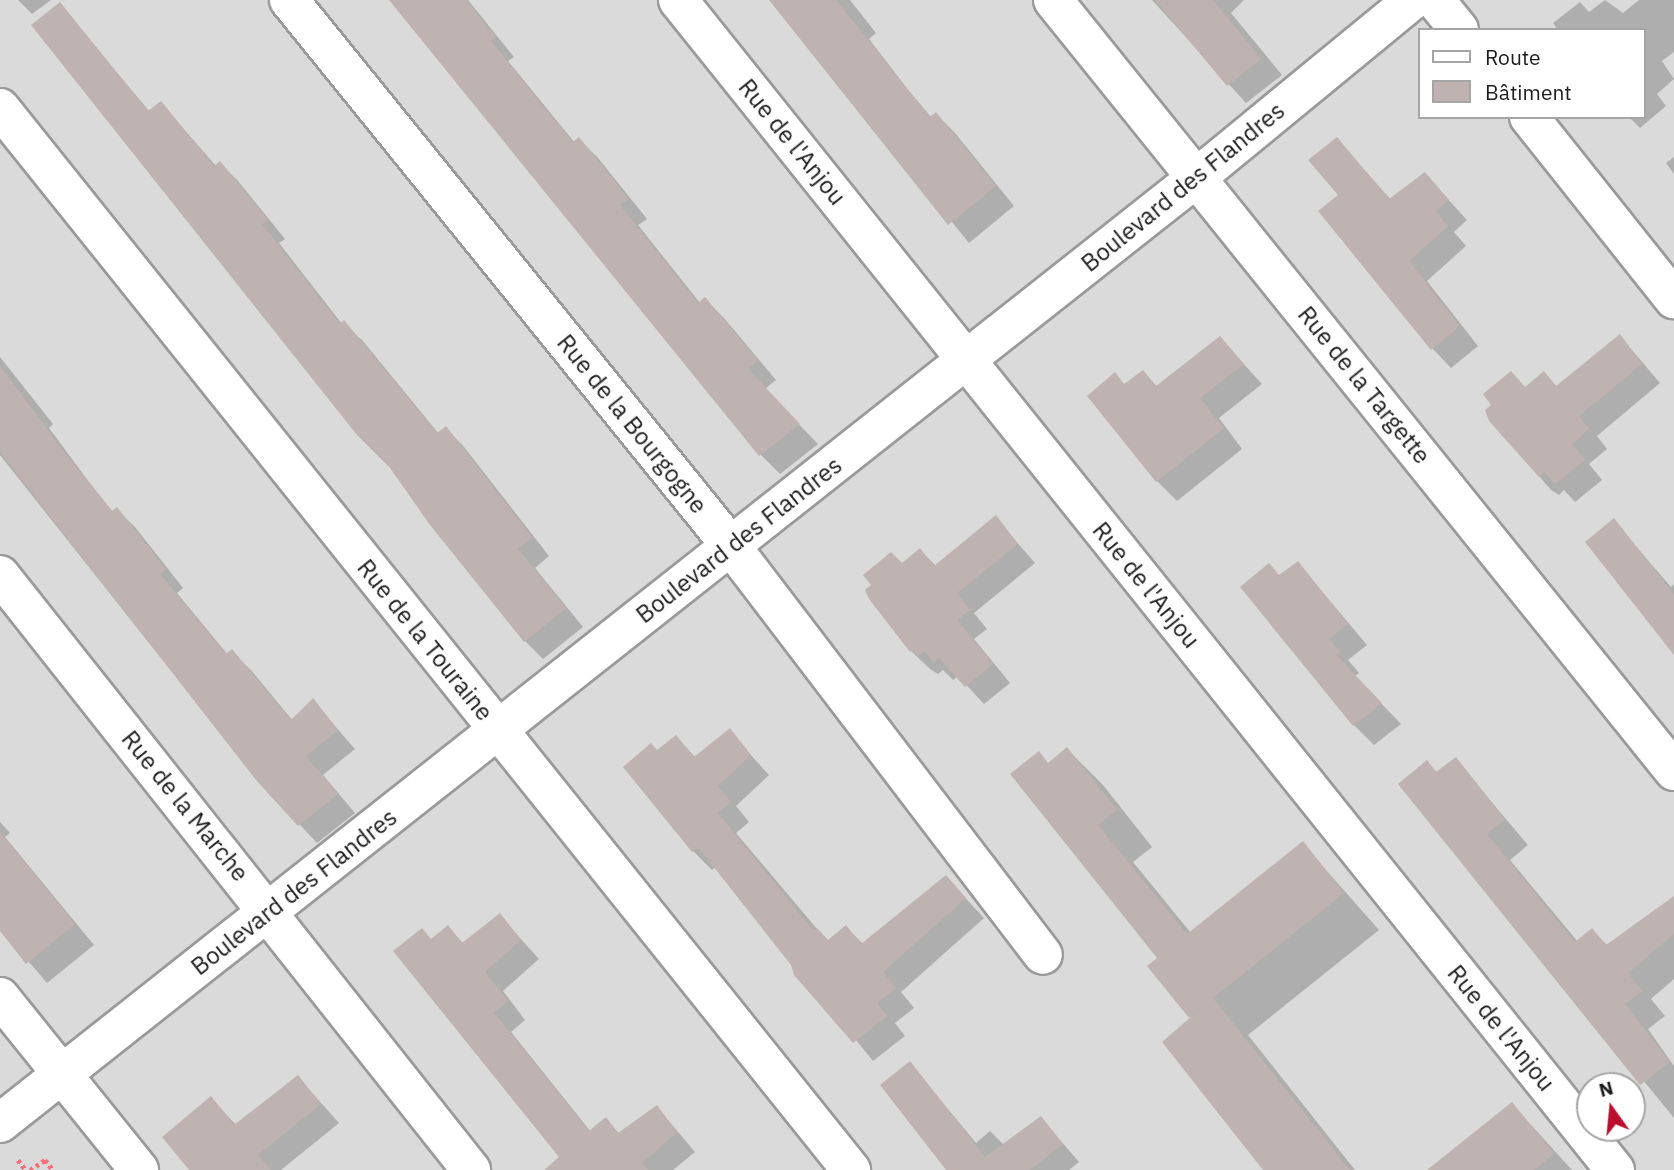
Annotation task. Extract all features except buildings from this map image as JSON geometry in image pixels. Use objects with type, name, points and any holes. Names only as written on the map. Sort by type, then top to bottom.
[{"type":"street","name":"Rue de la Bourgogne","points":[[289,0],[731,546],[1043,955]]},
{"type":"street","name":"Rue de l'Anjou","points":[[678,0],[1615,1170]]},
{"type":"street","name":"Rue de la Targette","points":[[1053,0],[1674,771]]},
{"type":"street","name":"Boulevard des Flandres","points":[[0,1123],[1196,178],[1413,0]]},
{"type":"street","points":[[1435,0],[1457,28]]},
{"type":"street","name":"Rue de la Touraine","points":[[0,108],[851,1170]]},
{"type":"street","points":[[1531,119],[1674,299]]},
{"type":"street","name":"Rue de la Marche","points":[[0,575],[269,911],[471,1170]]},
{"type":"street","points":[[0,997],[139,1170]]},
{"type":"path","points":[[30,1170],[45,1160],[53,1170]]},
{"type":"shaded area","points":[[0,0],[1674,0],[1674,1170],[0,1170]]}]
